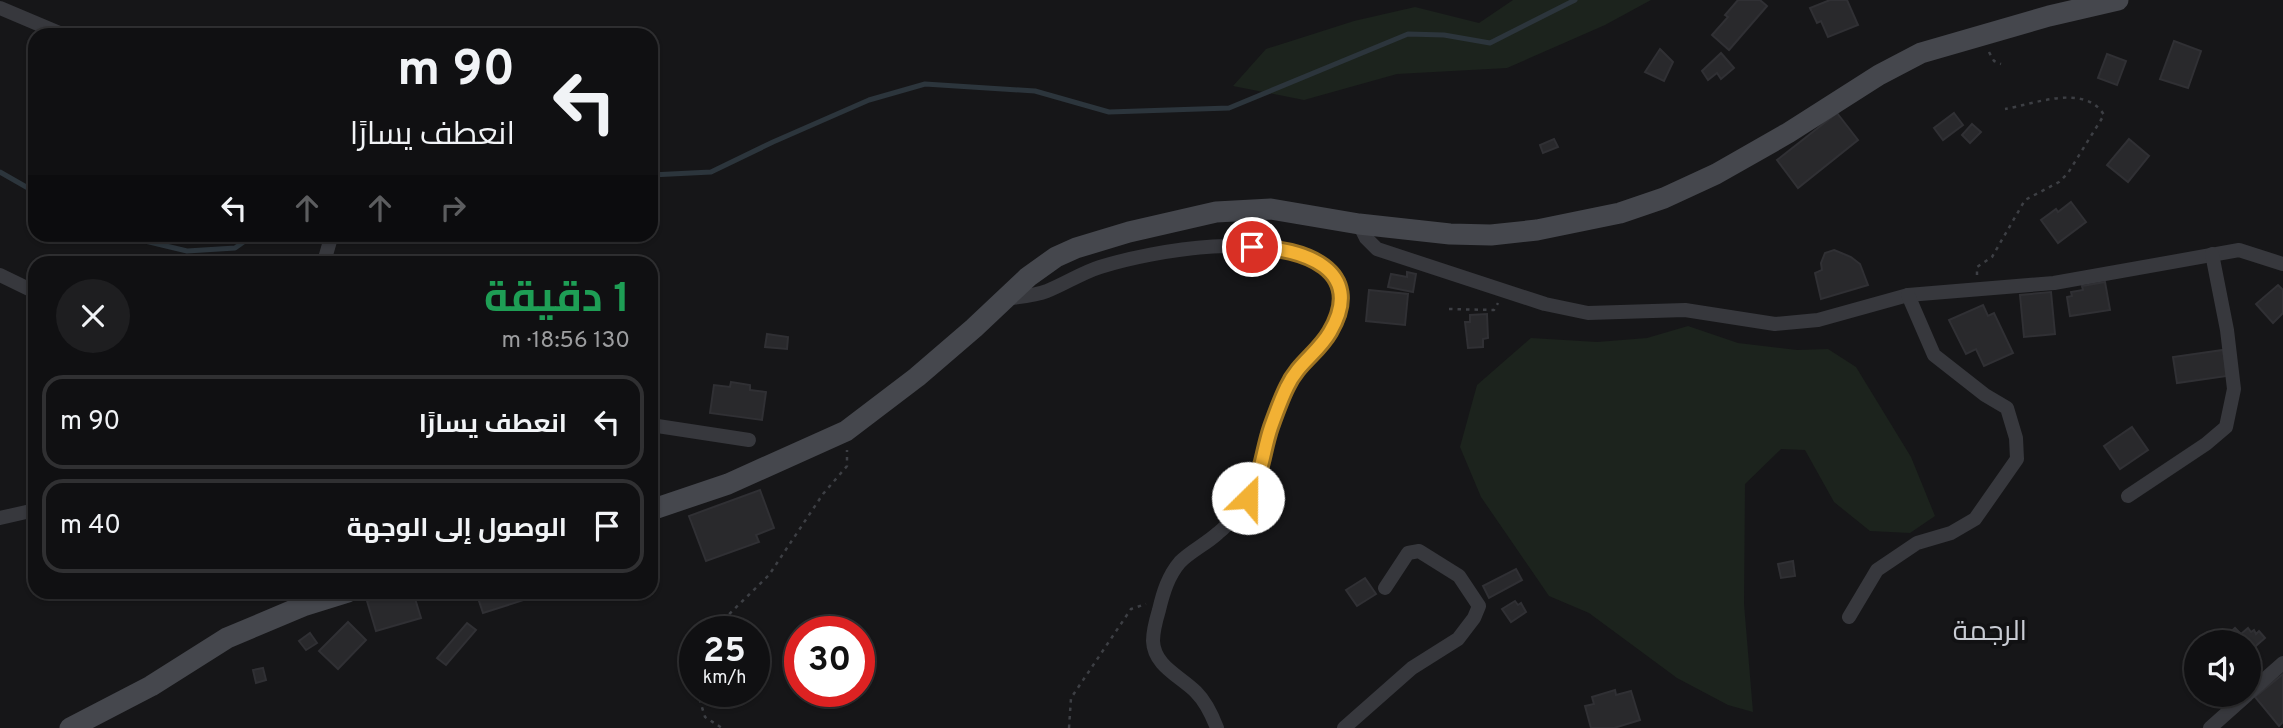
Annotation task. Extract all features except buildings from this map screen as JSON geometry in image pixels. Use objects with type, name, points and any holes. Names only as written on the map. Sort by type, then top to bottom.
[{"type":"main road","points":[[658,508],[729,484],[846,431],[917,377],[1028,276],[1056,257],[1076,248],[1129,232],[1216,212],[1271,209],[1359,224],[1450,234],[1491,235],[1537,230],[1620,214],[1664,198],[1716,174],[1921,53],[2049,16],[2118,0]]},
{"type":"main road","points":[[70,728],[151,687],[227,638],[326,599]]},
{"type":"street","points":[[0,8],[47,28]]},
{"type":"street","points":[[1359,224],[1366,238],[1377,249],[1545,304],[1588,313],[1685,310],[1774,324],[1818,320],[1908,295],[2054,284],[2239,250],[2283,264]]},
{"type":"street","points":[[1003,299],[1045,292],[1067,279],[1128,259],[1159,252],[1201,248],[1275,248],[1295,252],[1315,260],[1337,280],[1342,291],[1338,315],[1323,343],[1298,366],[1287,387],[1272,426],[1255,486],[1219,533],[1178,564],[1167,583],[1160,604],[1153,638],[1154,651],[1164,667],[1198,694],[1212,714],[1217,728]]},
{"type":"street","points":[[2128,496],[2206,444],[2226,427],[2234,388],[2227,330],[2212,254]]},
{"type":"street","points":[[0,275],[28,289]]},
{"type":"street","points":[[1849,617],[1877,570],[1917,543],[1951,533],[1975,519],[2017,459],[2017,438],[2007,408],[1985,395],[1934,355],[1908,295]]},
{"type":"street","points":[[658,426],[749,440]]},
{"type":"street","points":[[0,518],[28,512]]},
{"type":"street","points":[[1344,728],[1412,668],[1458,639],[1474,618],[1479,606],[1459,576],[1419,551],[1408,553],[1385,588]]},
{"type":"street","points":[[2261,682],[2283,663]]},
{"type":"street","points":[[2210,728],[2233,707]]},
{"type":"path","points":[[1978,289],[1977,267],[1992,257],[2025,200],[2059,182],[2068,173],[2104,115],[2099,107],[2086,99],[2067,97],[2005,109]]},
{"type":"path","points":[[1449,309],[1494,310],[1506,291]]},
{"type":"path","points":[[727,616],[769,575],[823,494],[847,466],[846,431]]},
{"type":"path","points":[[1069,728],[1071,698],[1131,609],[1144,603],[1160,604]]},
{"type":"path","points":[[702,707],[705,717],[722,728]]},
{"type":"shaded area","points":[[1513,0],[1651,0],[1605,25],[1507,68],[1397,74],[1304,100],[1233,86],[1266,49],[1354,21],[1415,7],[1479,23]]},
{"type":"shaded area","points":[[1688,326],[1738,343],[1797,350],[1828,349],[1856,367],[1911,457],[1935,516],[1910,533],[1870,531],[1834,502],[1805,450],[1781,449],[1745,484],[1744,604],[1753,712],[1728,705],[1677,678],[1589,613],[1549,596],[1481,497],[1460,447],[1477,385],[1531,338],[1597,342],[1647,338]]},
{"type":"waterway","points":[[658,175],[711,172],[869,100],[925,84],[1035,91],[1109,112],[1229,108],[1408,34],[1444,35],[1490,43],[1575,0]]},
{"type":"waterway","points":[[0,172],[28,188]]},
{"type":"waterway","points":[[149,242],[187,251],[235,248],[244,242]]},
{"type":"district","name":"الرجمة","points":[[1990,630]]},
{"type":"route","points":[[1248,498],[1255,486],[1272,426],[1287,387],[1298,366],[1323,343],[1331,331],[1338,315],[1342,291],[1328,269],[1315,260],[1295,252],[1252,247]]}]
